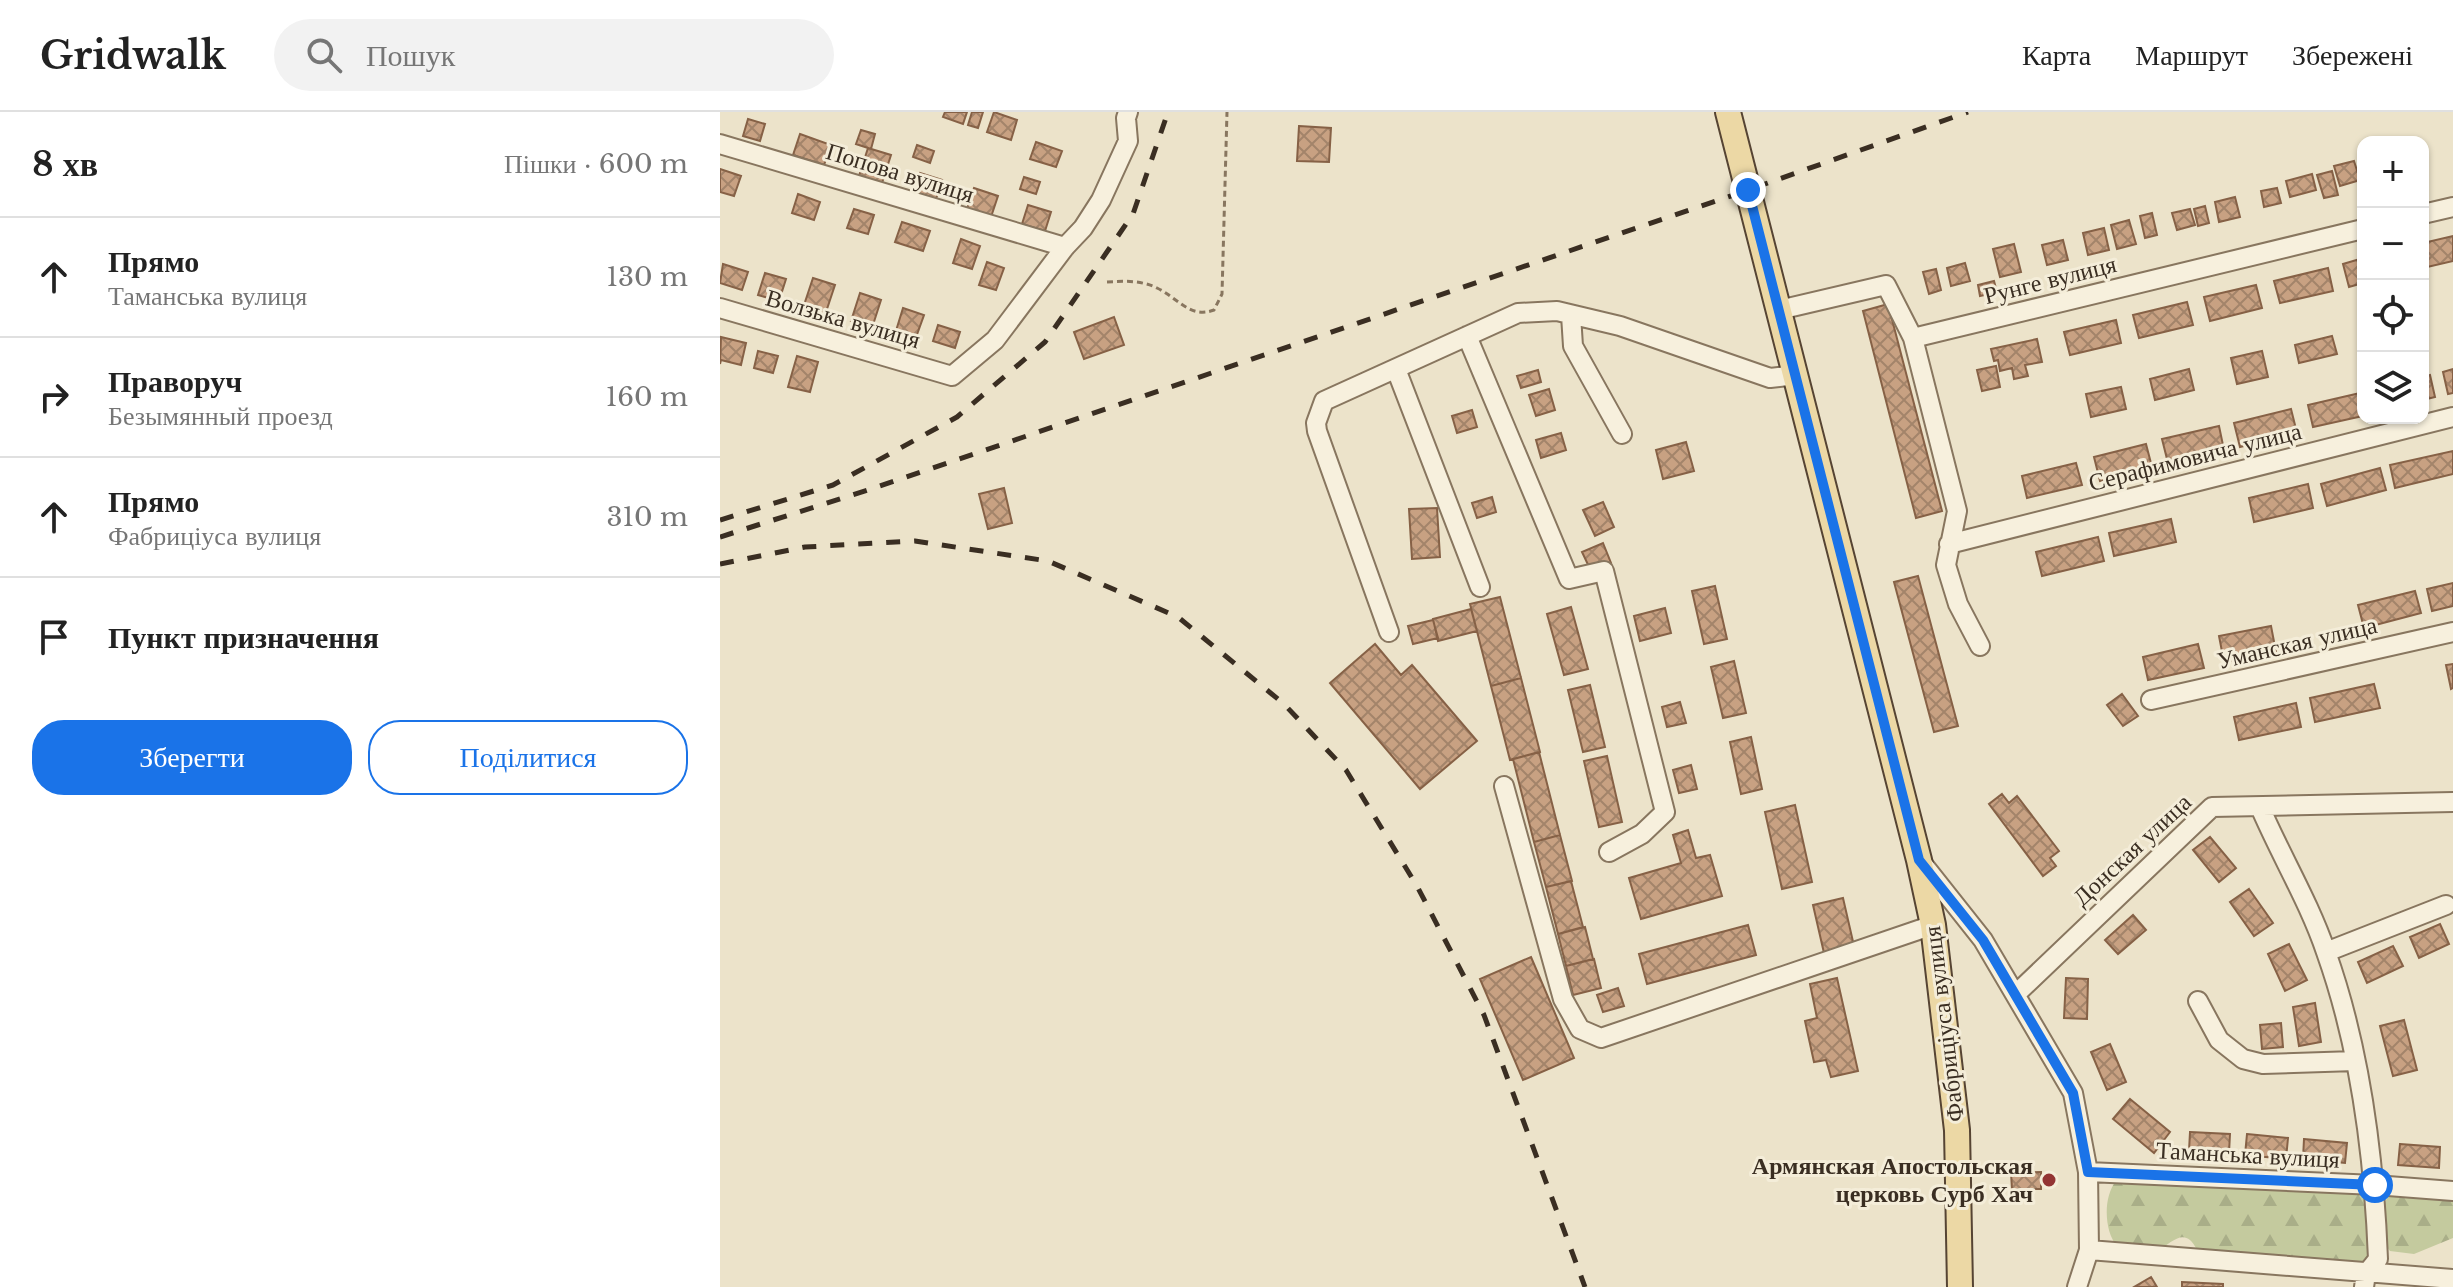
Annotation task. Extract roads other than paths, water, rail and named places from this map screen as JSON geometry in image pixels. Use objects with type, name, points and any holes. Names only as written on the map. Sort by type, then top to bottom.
[{"type":"main road","name":"Фабриціуса вулиця","points":[[1731,113],[1933,925],[1957,1130],[1960,1287]]},
{"type":"street","points":[[1065,247],[1083,228],[1128,141],[1127,115],[1107,112]]},
{"type":"street","name":"Попова вулиця","points":[[720,144],[1065,247]]},
{"type":"street","points":[[2429,213],[2453,207]]},
{"type":"street","name":"Рунге вулиця","points":[[1913,338],[2357,230]]},
{"type":"street","name":"Волзька вулиця","points":[[720,308],[952,376],[995,340],[1065,247]]},
{"type":"street","points":[[1779,310],[1886,285],[1913,338],[1957,511],[1946,565],[1958,604],[1980,646]]},
{"type":"street","points":[[1389,632],[1316,423],[1324,401],[1518,313],[1557,311],[1620,326],[1770,378],[1796,375]]},
{"type":"street","points":[[1571,315],[1573,346],[1622,434]]},
{"type":"street","points":[[1467,336],[1569,579],[1604,571],[1665,812],[1642,834],[1609,852]]},
{"type":"street","points":[[1396,369],[1480,587]]},
{"type":"street","name":"Серафимовича улица","points":[[1949,544],[2453,417]]},
{"type":"street","name":"Уманская улица","points":[[2151,700],[2453,632]]},
{"type":"street","points":[[1504,786],[1563,999],[1580,1029],[1601,1038],[1933,925]]},
{"type":"street","name":"Донская улица","points":[[2016,994],[2212,807],[2453,802]]},
{"type":"street","points":[[2260,807],[2326,952],[2355,1061],[2375,1185],[2378,1259],[2365,1280]]},
{"type":"street","points":[[1919,860],[1983,940],[2073,1093],[2088,1172],[2089,1250],[2077,1287]]},
{"type":"street","points":[[2326,952],[2446,905]]},
{"type":"street","points":[[2198,1001],[2219,1040],[2243,1059],[2263,1064],[2355,1061]]},
{"type":"street","name":"Таманська вулиця","points":[[2088,1172],[2453,1191]]},
{"type":"street","points":[[2089,1250],[2365,1280],[2453,1279]]},
{"type":"railway","points":[[720,520],[833,485],[957,417],[1045,342],[1133,214],[1168,112]]},
{"type":"railway","points":[[720,537],[877,487],[1968,112]]},
{"type":"railway","points":[[720,564],[805,547],[915,541],[1048,561],[1178,617],[1284,704],[1346,770],[1417,886],[1484,1015],[1585,1287]]},
{"type":"place","name":"Армянская Апостольская церковь Сурб Хач","points":[[2049,1180]]}]
